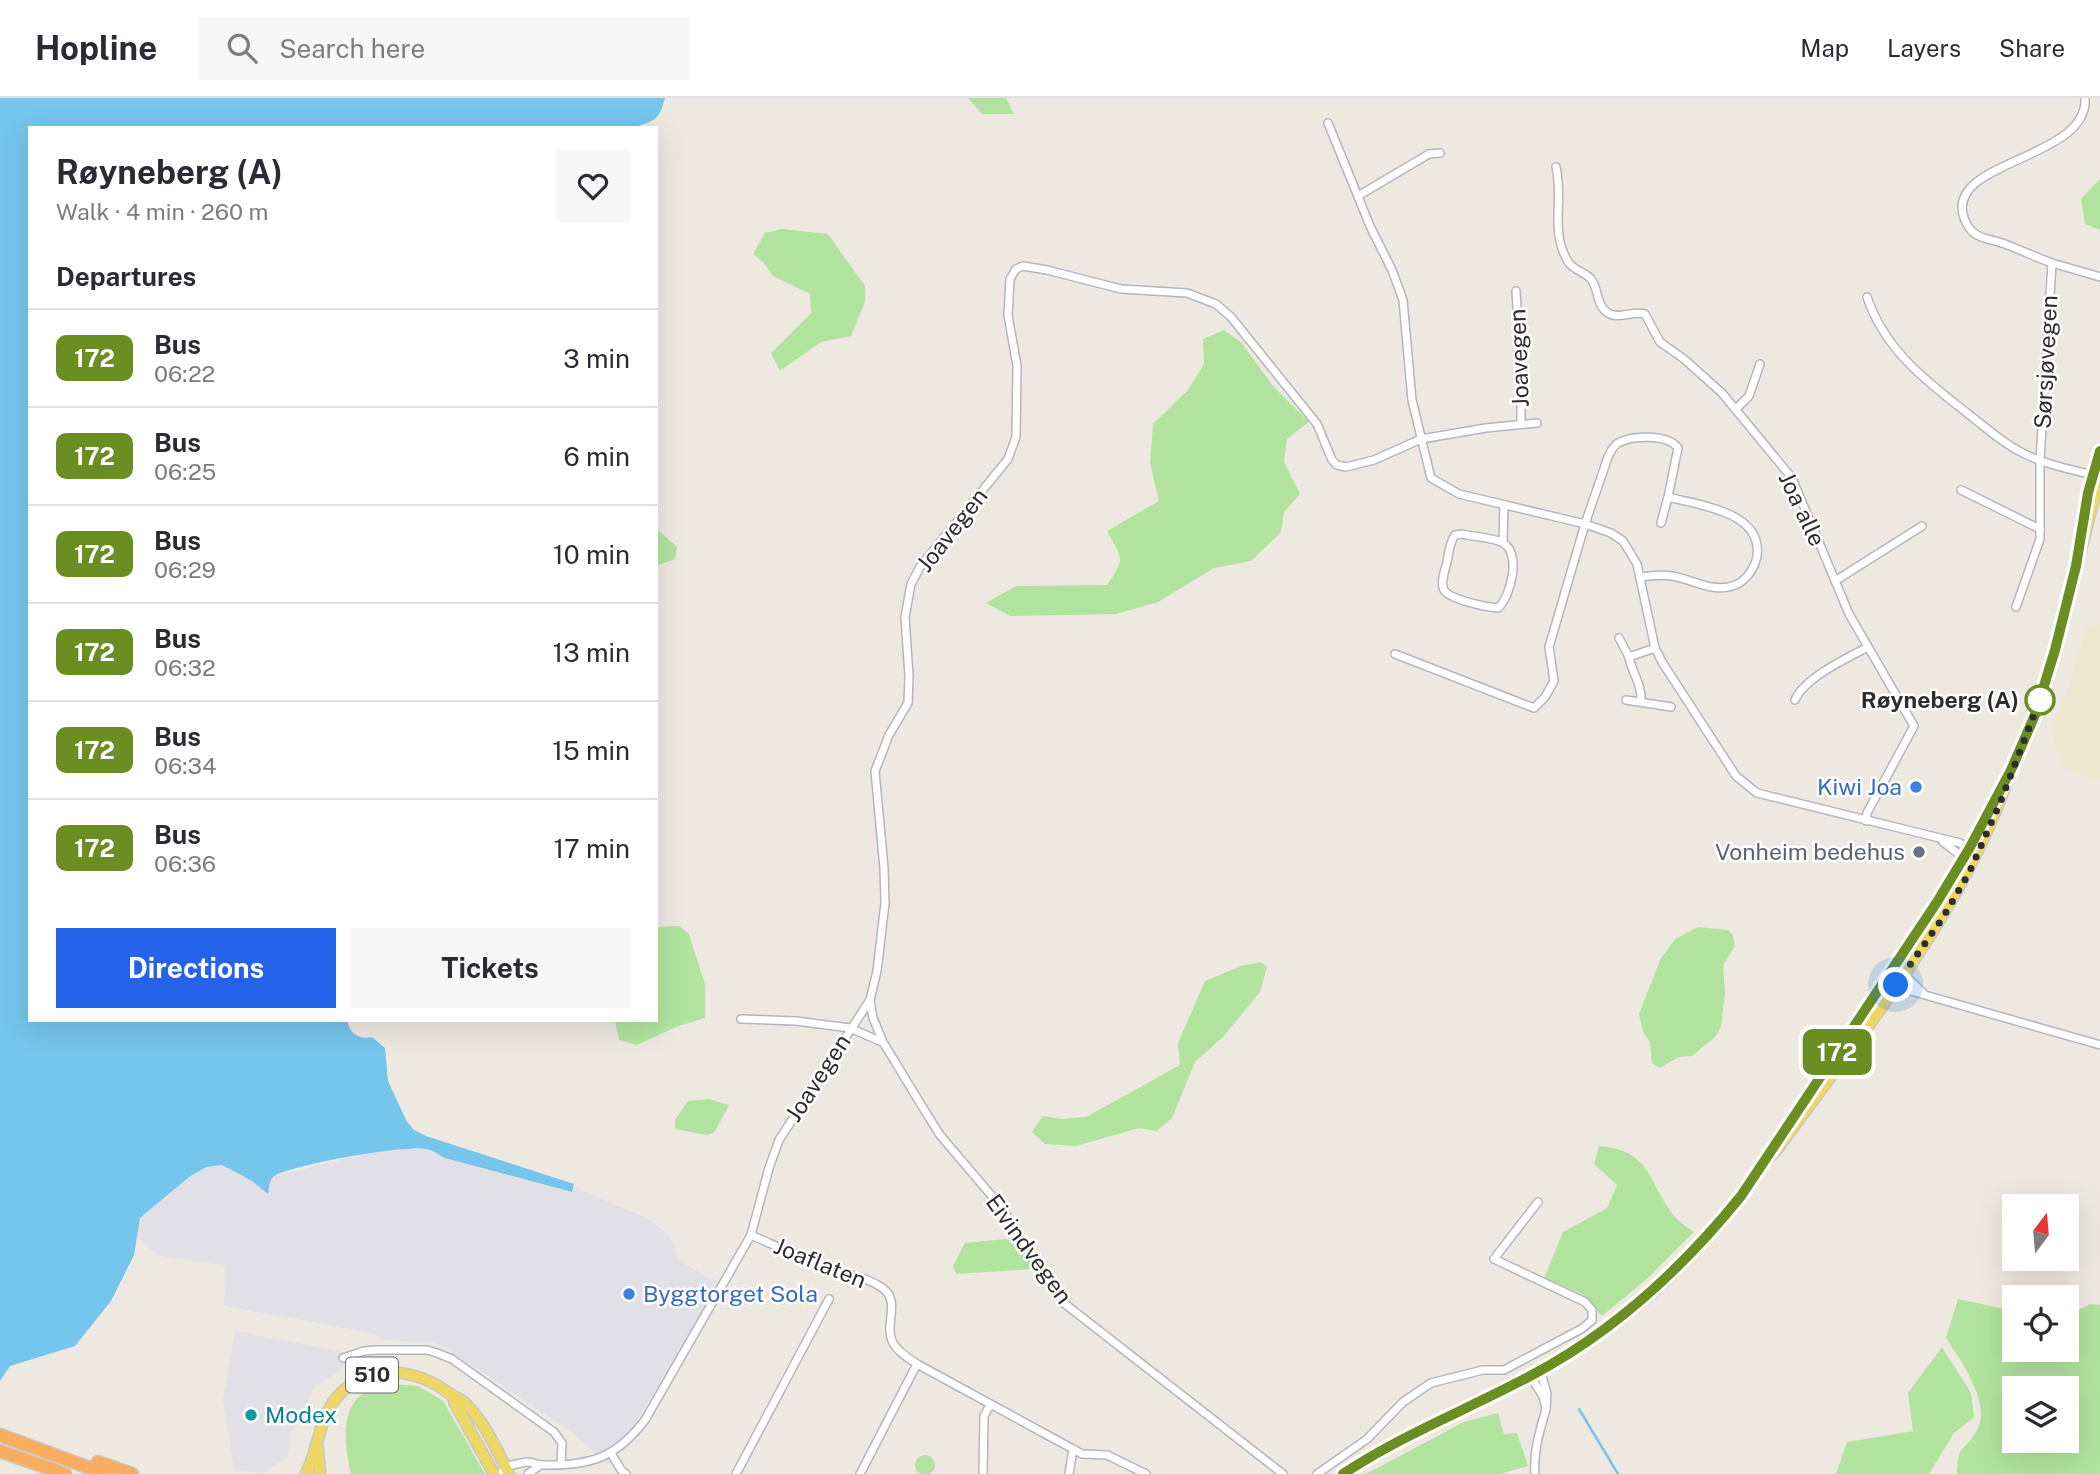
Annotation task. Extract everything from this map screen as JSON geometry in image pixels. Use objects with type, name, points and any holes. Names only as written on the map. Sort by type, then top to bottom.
[{"type":"highway","points":[[0,1434],[106,1474]]},
{"type":"highway","points":[[27,1443],[67,1452],[132,1474]]},
{"type":"highway","points":[[0,1451],[65,1474]]},
{"type":"main road","points":[[2076,566],[2093,522],[2100,451]]},
{"type":"main road","points":[[1343,1474],[1391,1444],[1580,1348],[1622,1317],[1667,1279],[1720,1222],[1778,1148],[1952,904],[1970,855],[2011,770],[2042,694],[2097,476]]},
{"type":"main road","points":[[1764,1163],[1970,855]]},
{"type":"main road","name":"510","points":[[306,1474],[321,1425],[338,1396],[356,1382],[376,1374],[410,1373],[428,1379],[460,1398],[477,1417],[505,1472]]},
{"type":"main road","points":[[454,1396],[454,1402],[494,1474]]},
{"type":"main road","name":"510","points":[[317,1440],[320,1474]]},
{"type":"street","name":"Sørsjøvegen","points":[[2085,98],[2084,109],[2077,125],[1975,183],[1969,188],[1961,208],[1975,235],[2100,277]]},
{"type":"street","points":[[1328,123],[1403,300],[1412,400],[1432,478],[1459,494],[1585,524],[1611,533],[1623,541],[1631,551],[1640,577],[1655,648],[1669,675],[1736,776],[1745,785],[1757,793],[1960,843],[1970,855]]},
{"type":"street","points":[[1358,196],[1430,154],[1440,153]]},
{"type":"street","name":"Joa alle","points":[[1556,167],[1560,189],[1556,223],[1569,263],[1591,279],[1604,310],[1617,316],[1639,312],[1645,314],[1660,342],[1684,359],[1722,393],[1792,478],[1849,614],[1914,726],[1873,801],[1866,821]]},
{"type":"street","name":"Sørsjøvegen","points":[[2016,607],[2040,539],[2040,460],[2052,263]]},
{"type":"street","name":"Joavegen","points":[[505,1472],[530,1462],[540,1465],[584,1464],[611,1454],[635,1433],[751,1235],[779,1140],[870,1000],[877,971],[885,903],[874,771],[889,735],[908,703],[905,617],[911,584],[920,567],[1008,459],[1016,438],[1017,366],[1008,315],[1010,279],[1016,269],[1023,267],[1047,270],[1121,289],[1187,293],[1216,304],[1231,317],[1317,424],[1337,466],[1346,467],[1374,460],[1422,439],[1537,423]]},
{"type":"street","name":"Joavegen","points":[[1516,291],[1521,424]]},
{"type":"street","points":[[1867,298],[1874,318],[1886,338],[1923,378],[2006,443],[2040,460],[2097,476]]},
{"type":"street","points":[[1736,409],[1749,396],[1760,364]]},
{"type":"street","points":[[1395,654],[1534,708],[1545,697],[1554,681],[1549,647],[1608,457],[1613,447],[1620,442],[1662,439],[1676,444],[1678,457],[1661,523]]},
{"type":"street","points":[[1961,490],[2040,530]]},
{"type":"street","points":[[1640,577],[1673,576],[1708,586],[1727,587],[1743,580],[1756,561],[1755,539],[1750,527],[1739,518],[1668,497]]},
{"type":"street","points":[[1503,542],[1455,535],[1450,542],[1443,583],[1445,591],[1451,596],[1475,604],[1498,608],[1505,601],[1513,577],[1509,548],[1503,542],[1504,505]]},
{"type":"street","points":[[1835,581],[1922,527]]},
{"type":"street","points":[[1619,638],[1642,690],[1642,701]]},
{"type":"street","points":[[1795,700],[1804,687],[1826,670],[1868,647]]},
{"type":"street","points":[[1629,657],[1655,648]]},
{"type":"street","points":[[1626,700],[1671,706]]},
{"type":"street","points":[[1891,971],[1904,974],[1923,993]]},
{"type":"street","points":[[1891,971],[1896,985],[2100,1045]]},
{"type":"street","name":"Eivindvegen","points":[[870,1000],[873,1018],[883,1042],[940,1135],[1002,1208],[1042,1275],[1065,1304],[1283,1474]]},
{"type":"street","points":[[741,1019],[796,1021],[850,1028],[883,1042]]},
{"type":"street","points":[[1317,1474],[1367,1439],[1403,1402],[1431,1384],[1483,1370],[1504,1370],[1583,1328],[1592,1320],[1592,1310],[1584,1302],[1494,1259],[1538,1202]]},
{"type":"street","name":"Joaflaten","points":[[751,1235],[885,1290],[892,1303],[889,1327],[893,1343],[917,1364],[1073,1450],[1082,1454],[1107,1455],[1146,1474]]},
{"type":"street","points":[[736,1474],[829,1299]]},
{"type":"street","points":[[343,1358],[364,1351],[426,1350],[452,1359],[555,1432],[562,1443],[561,1464]]},
{"type":"street","points":[[860,1474],[917,1364]]},
{"type":"street","points":[[1535,1373],[1546,1409],[1538,1439],[1535,1474]]},
{"type":"street","points":[[983,1474],[984,1416],[990,1405]]},
{"type":"street","points":[[1069,1474],[1073,1450]]},
{"type":"street","points":[[611,1454],[626,1474]]},
{"type":"street","points":[[528,1474],[540,1465]]},
{"type":"shaded area","points":[[2100,622],[2100,780],[2091,780],[2061,766],[2050,730],[2071,682],[2085,629]]},
{"type":"shaded area","points":[[399,1149],[426,1149],[445,1158],[545,1185],[571,1191],[573,1186],[651,1220],[670,1237],[680,1261],[721,1284],[610,1464],[566,1428],[437,1343],[385,1340],[372,1333],[224,1306],[225,1265],[159,1256],[136,1236],[140,1218],[189,1177],[206,1167],[222,1165],[252,1181],[268,1194],[270,1181],[275,1176],[365,1154]]},
{"type":"shaded area","points":[[235,1331],[342,1352],[345,1366],[315,1387],[291,1432],[288,1457],[264,1473],[234,1471],[223,1400]]},
{"type":"green space","points":[[968,98],[1006,98],[1014,114],[982,114]]},
{"type":"green space","points":[[2100,179],[2100,230],[2085,224],[2081,199]]},
{"type":"green space","points":[[782,229],[828,234],[865,286],[865,302],[851,336],[821,342],[780,371],[771,353],[811,313],[810,294],[773,276],[753,254],[765,233]]},
{"type":"green space","points":[[1224,330],[1241,342],[1273,386],[1309,422],[1287,439],[1284,462],[1300,494],[1284,512],[1281,532],[1251,561],[1214,568],[1158,602],[1116,614],[1010,616],[986,603],[1016,586],[1107,585],[1120,558],[1107,531],[1159,501],[1150,463],[1153,424],[1188,390],[1204,364],[1203,339]]},
{"type":"green space","points":[[658,530],[677,547],[675,559],[658,565]]},
{"type":"green space","points":[[679,926],[689,934],[705,985],[705,1018],[676,1027],[637,1045],[619,1040],[615,1022],[658,1022],[658,927]]},
{"type":"green space","points":[[1698,927],[1728,930],[1733,935],[1735,946],[1723,965],[1725,993],[1721,1027],[1715,1037],[1692,1056],[1678,1057],[1660,1068],[1652,1063],[1650,1042],[1643,1032],[1639,1014],[1660,960],[1675,939]]},
{"type":"green space","points":[[1261,962],[1267,967],[1260,992],[1223,1037],[1195,1062],[1172,1118],[1157,1131],[1139,1128],[1076,1146],[1045,1144],[1032,1132],[1043,1116],[1062,1119],[1086,1117],[1180,1065],[1178,1043],[1205,981],[1241,966]]},
{"type":"green space","points":[[709,1099],[729,1105],[714,1133],[706,1135],[675,1129],[675,1120],[688,1101]]},
{"type":"green space","points":[[1599,1146],[1630,1154],[1640,1162],[1676,1218],[1694,1232],[1649,1277],[1602,1316],[1582,1294],[1544,1278],[1563,1232],[1607,1208],[1617,1185],[1594,1164]]},
{"type":"green space","points":[[1006,1239],[1020,1244],[1032,1269],[956,1274],[953,1266],[965,1243]]},
{"type":"green space","points":[[1958,1299],[2002,1308],[2002,1362],[2079,1362],[2079,1310],[2090,1304],[2100,1305],[2100,1474],[1957,1474],[1960,1453],[1976,1432],[1981,1409],[1973,1384],[1946,1338]]},
{"type":"green space","points":[[1942,1347],[1971,1393],[1974,1417],[1954,1433],[1929,1474],[1836,1474],[1847,1442],[1913,1431],[1908,1393]]},
{"type":"green space","points":[[389,1384],[418,1386],[443,1401],[485,1474],[351,1474],[346,1428],[351,1407],[367,1391]]},
{"type":"green space","points":[[1498,1413],[1504,1434],[1517,1433],[1528,1466],[1500,1474],[1366,1474],[1464,1422]]},
{"type":"green space","points":[[925,1455],[932,1458],[935,1465],[932,1472],[925,1475],[918,1472],[915,1465],[918,1458]]},
{"type":"water","points":[[0,98],[665,98],[655,119],[638,126],[28,126],[28,1022],[348,1022],[356,1035],[363,1038],[372,1037],[385,1048],[388,1081],[407,1122],[414,1130],[574,1184],[572,1192],[445,1158],[426,1149],[373,1153],[288,1171],[272,1179],[268,1194],[252,1181],[222,1165],[206,1167],[189,1177],[140,1218],[134,1255],[111,1301],[75,1346],[10,1366],[0,1381]]},
{"type":"waterway","points":[[1579,1409],[1618,1474]]},
{"type":"bus line","name":"172","points":[[1343,1474],[1382,1448],[1530,1376],[1580,1348],[1667,1279],[1741,1196],[1937,902],[1969,849],[2020,752],[2035,715],[2055,650],[2076,566],[2088,493],[2100,451]]},
{"type":"place","name":"Røyneberg (A)","points":[[2040,700]]},
{"type":"place","name":"Kiwi Joa","points":[[1916,787]]},
{"type":"place","name":"Vonheim bedehus","points":[[1919,852]]},
{"type":"place","name":"Byggtorget Sola","points":[[629,1294]]},
{"type":"place","name":"Modex","points":[[251,1415]]},
{"type":"route","points":[[1896,985],[1952,904],[1969,873],[2000,803],[2042,694],[2040,700]]}]
